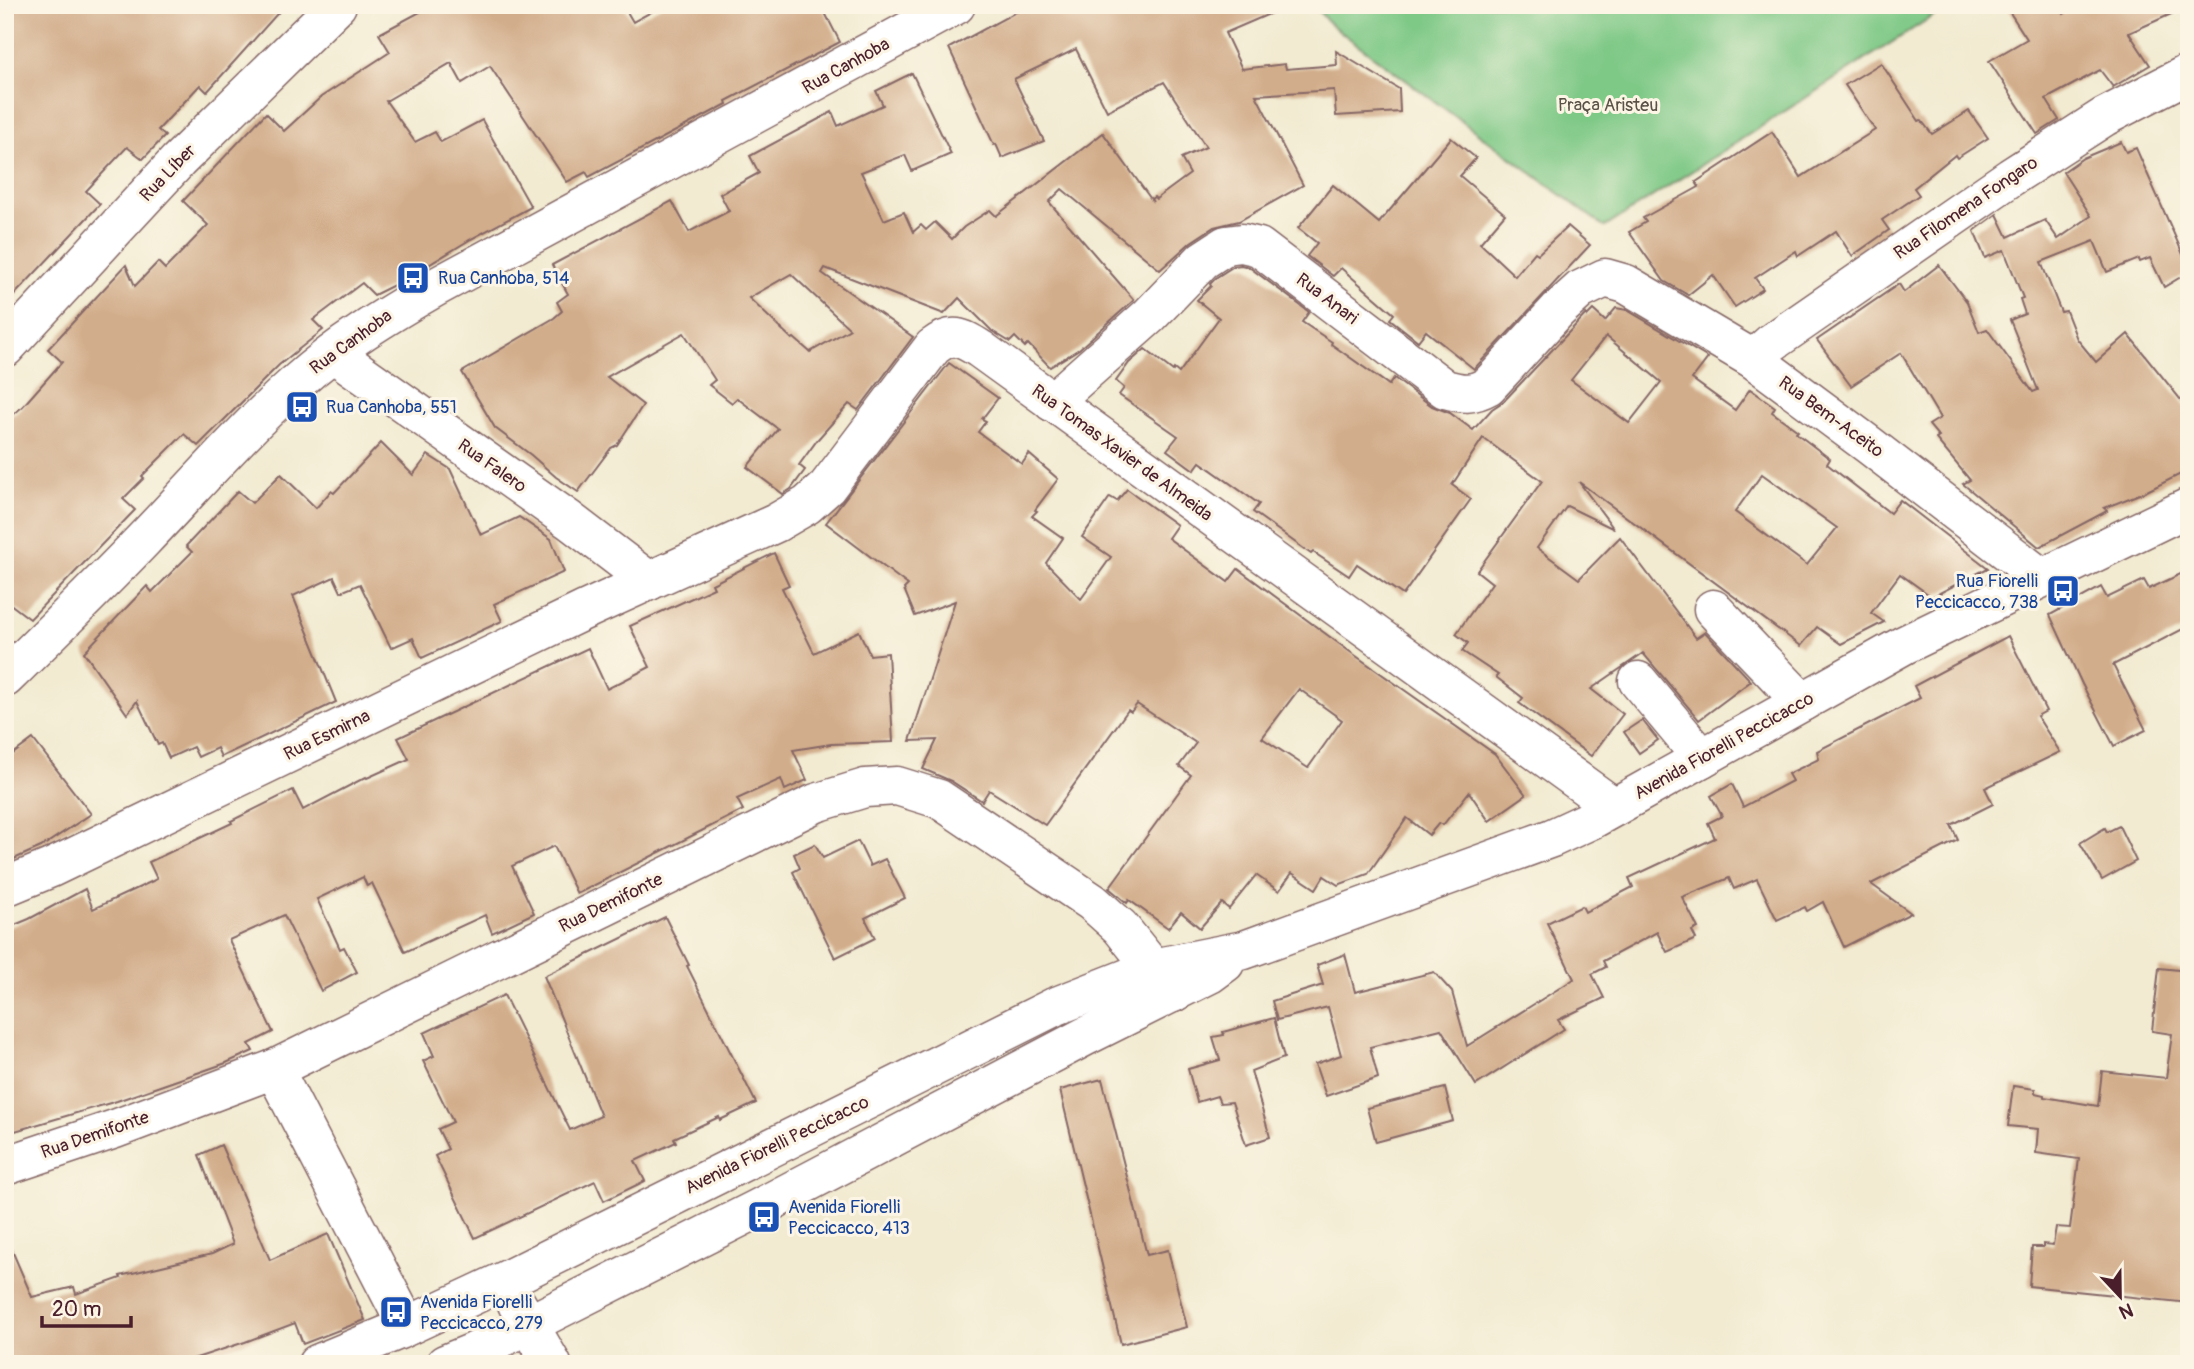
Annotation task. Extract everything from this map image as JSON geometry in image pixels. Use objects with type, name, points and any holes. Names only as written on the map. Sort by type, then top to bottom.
[{"type":"street","name":"Rua Líber","points":[[5,348],[178,161],[337,5]]},
{"type":"street","name":"Rua Canhoba","points":[[5,678],[297,381],[333,353],[398,308],[956,5]]},
{"type":"street","name":"Rua Filomena Fongaro","points":[[1753,359],[2011,177],[2104,117],[2189,73]]},
{"type":"street","name":"Rua Anari","points":[[1052,402],[1149,316],[1203,260],[1226,245],[1242,243],[1259,247],[1446,389],[1460,393],[1475,393],[1488,386],[1558,310],[1580,290],[1605,278]]},
{"type":"street","name":"Rua Bem-Aceito","points":[[1605,278],[1626,284],[1753,359],[2042,578]]},
{"type":"street","name":"Rua Tomas Xavier de Almeida","points":[[649,581],[776,523],[807,505],[827,486],[933,347],[952,337],[963,339],[1614,807]]},
{"type":"street","name":"Rua Falero","points":[[333,353],[569,520],[649,581]]},
{"type":"street","name":"Avenida Fiorelli Peccicacco","points":[[317,1364],[504,1281],[1054,1007],[1163,980],[1552,838],[1614,807],[1904,645],[2189,507]]},
{"type":"street","name":"Rua Esmirna","points":[[5,887],[51,868],[649,581]]},
{"type":"street","points":[[1713,609],[1802,702]]},
{"type":"street","points":[[1638,681],[1702,758]]},
{"type":"street","name":"Rua Demifonte","points":[[5,1166],[115,1129],[274,1069],[816,803],[865,788],[897,786],[939,799],[1092,902],[1119,928],[1163,980]]},
{"type":"street","name":"Avenida Fiorelli Peccicacco","points":[[445,1364],[757,1209],[1084,1037],[1163,980]]},
{"type":"street","points":[[274,1069],[407,1326]]},
{"type":"street","points":[[504,1281],[552,1364]]},
{"type":"green space","name":"Praça Aristeu","points":[[1313,5],[1950,5],[1605,227],[1330,24]]},
{"type":"building","points":[[5,5],[285,5],[207,92],[200,85],[158,130],[165,136],[143,159],[127,147],[86,191],[100,204],[5,305]]},
{"type":"building","points":[[433,5],[623,5],[633,22],[664,5],[821,5],[840,42],[589,177],[586,172],[567,182],[490,66],[462,83],[451,63],[386,101],[415,142],[435,132],[441,142],[482,120],[531,207],[374,295],[362,283],[313,320],[323,330],[279,365],[198,446],[184,434],[142,476],[144,478],[123,499],[135,510],[30,619],[5,600],[5,422],[62,362],[48,349],[126,265],[135,286],[158,262],[165,269],[208,225],[183,201],[266,113],[284,131],[321,97],[390,52],[379,34]]},
{"type":"building","points":[[1029,5],[1290,5],[1225,33],[1242,69],[1285,64],[1286,69],[1337,65],[1336,51],[1399,89],[1400,112],[1336,116],[1334,90],[1256,95],[1303,185],[1239,221],[1214,227],[1191,242],[1160,270],[1062,189],[1049,202],[1134,300],[1079,349],[1050,367],[1028,344],[1025,347],[1015,337],[1010,342],[992,331],[959,298],[944,314],[825,268],[822,273],[913,337],[858,410],[849,404],[818,439],[799,465],[805,470],[791,489],[783,494],[747,467],[778,429],[737,398],[732,403],[709,385],[715,380],[684,333],[607,377],[643,405],[617,445],[611,448],[578,492],[495,428],[462,372],[562,311],[557,302],[568,294],[552,265],[672,201],[689,232],[729,211],[720,194],[759,173],[750,156],[832,112],[838,126],[883,105],[876,91],[912,73],[951,154],[912,171],[905,155],[861,172],[884,220],[904,212],[913,232],[921,225],[926,230],[935,222],[952,239],[964,227],[990,210],[996,216],[1103,133],[1153,202],[1151,199],[1156,199],[1190,174],[1181,158],[1206,147],[1164,82],[1107,111],[1076,49],[1014,79],[1044,141],[1002,158],[949,48]],"holes":[[[791,274],[850,329],[810,352],[792,339],[749,298]]]},
{"type":"building","points":[[2005,5],[2058,5],[2064,14],[2078,5],[2189,6],[2129,33],[2150,65],[2113,87],[2100,70],[2046,99],[2059,120],[2037,134],[1989,61],[2027,39]]},
{"type":"building","points":[[1881,63],[1919,121],[1921,120],[1932,134],[1969,111],[1988,138],[1957,158],[1955,155],[1914,188],[1919,195],[1882,220],[1889,230],[1852,256],[1836,231],[1798,256],[1796,251],[1755,278],[1763,289],[1735,307],[1713,275],[1688,295],[1664,281],[1629,232],[1646,222],[1643,218],[1699,187],[1696,182],[1772,132],[1801,177],[1875,130],[1845,85]]},
{"type":"building","points":[[1451,138],[1476,158],[1460,176],[1505,214],[1480,243],[1515,276],[1535,252],[1538,254],[1568,226],[1590,245],[1474,369],[1426,331],[1418,341],[1390,319],[1394,314],[1341,268],[1333,276],[1307,256],[1317,243],[1298,228],[1333,185],[1379,223]]},
{"type":"building","points":[[2121,142],[2126,152],[2136,148],[2189,272],[2164,287],[2150,258],[2140,262],[2139,259],[2107,272],[2094,241],[2041,262],[2061,312],[2066,311],[2077,339],[2096,362],[2128,334],[2189,410],[2189,470],[2104,508],[2107,511],[2039,547],[1963,484],[1970,480],[1936,439],[1939,437],[1929,425],[1940,418],[1901,353],[1851,386],[1817,340],[1899,284],[1904,292],[1939,265],[1967,302],[1979,332],[1987,329],[2033,392],[2038,390],[2010,320],[2025,314],[2020,299],[2023,298],[2004,250],[1985,258],[1974,231],[1997,214],[2008,237],[2045,220],[2058,239],[2091,216],[2063,172],[2083,158]]},
{"type":"building","points":[[1234,266],[1249,267],[1309,312],[1302,322],[1389,385],[1394,378],[1432,406],[1450,413],[1473,430],[1586,314],[1587,316],[1593,310],[1605,321],[1616,308],[1627,310],[1708,358],[1692,379],[1735,410],[1750,389],[1775,407],[1772,412],[1830,459],[1827,464],[1890,513],[1900,500],[1988,568],[1932,597],[1900,574],[1871,613],[1884,622],[1841,644],[1817,627],[1801,646],[1579,482],[1614,529],[1567,506],[1537,548],[1579,579],[1620,537],[1696,638],[1705,632],[1751,681],[1699,720],[1643,653],[1591,689],[1623,714],[1591,756],[1519,703],[1523,698],[1496,677],[1498,675],[1462,651],[1468,643],[1456,634],[1492,583],[1477,571],[1542,481],[1483,438],[1452,485],[1471,499],[1403,595],[1357,564],[1349,576],[1313,552],[1311,554],[1253,512],[1259,504],[1200,462],[1194,470],[1167,450],[1178,436],[1119,395],[1124,388],[1116,381],[1129,363],[1145,349],[1179,373],[1219,318],[1197,300],[1217,277]],"holes":[[[1606,336],[1661,382],[1629,423],[1571,380]],[[1762,474],[1837,528],[1807,565],[1735,512]]]},
{"type":"building","points":[[949,363],[998,398],[982,419],[986,421],[978,432],[1022,464],[1029,454],[1058,479],[1032,516],[1063,538],[1046,563],[1081,599],[1111,557],[1082,537],[1110,497],[1117,501],[1127,489],[1177,525],[1168,538],[1228,582],[1238,569],[1495,754],[1526,795],[1489,821],[1469,792],[1443,825],[1439,823],[1429,835],[1407,818],[1368,874],[1338,885],[1324,876],[1316,889],[1292,873],[1279,891],[1256,875],[1229,909],[1222,903],[1200,928],[1181,912],[1168,928],[1129,900],[1127,903],[1109,888],[1191,775],[1179,766],[1196,743],[1137,704],[1131,712],[1128,710],[1045,825],[989,790],[982,801],[951,781],[923,769],[937,740],[910,741],[955,601],[915,616],[904,589],[908,585],[826,523]],"holes":[[[1299,689],[1342,720],[1308,768],[1262,738]]]},
{"type":"building","points":[[381,443],[413,475],[428,455],[450,469],[481,535],[519,517],[551,539],[564,572],[494,604],[502,621],[422,658],[413,638],[391,648],[360,584],[341,592],[334,577],[293,596],[336,702],[221,757],[217,748],[198,757],[193,747],[169,758],[162,743],[158,745],[137,701],[127,714],[84,652],[147,586],[152,592],[192,552],[186,546],[238,491],[252,503],[281,474],[316,508],[331,491],[334,493]]},
{"type":"building","points":[[774,553],[789,585],[782,588],[814,653],[859,631],[870,655],[888,653],[893,742],[831,744],[793,750],[807,780],[785,790],[781,779],[737,799],[743,810],[577,894],[554,846],[512,866],[534,913],[492,933],[485,915],[405,952],[372,883],[367,886],[363,877],[317,899],[340,949],[344,947],[357,972],[321,991],[284,915],[229,940],[273,1032],[249,1044],[253,1051],[117,1101],[5,1134],[5,929],[85,889],[93,909],[157,879],[149,862],[232,823],[231,821],[293,790],[303,810],[366,777],[409,759],[398,738],[588,648],[607,689],[650,667],[630,626],[714,588],[712,584]]},
{"type":"building","points":[[2189,570],[2189,626],[2113,665],[2146,730],[2114,746],[2050,615],[2101,587],[2107,598],[2144,580],[2149,589]]},
{"type":"building","points":[[2008,636],[2046,711],[2037,716],[2060,752],[1985,788],[1993,804],[1951,825],[1958,840],[1871,884],[1911,913],[1844,947],[1823,902],[1807,911],[1805,907],[1777,920],[1757,879],[1734,889],[1729,878],[1682,897],[1698,928],[1692,931],[1696,939],[1667,952],[1657,932],[1603,961],[1606,967],[1592,974],[1604,998],[1558,1020],[1564,1029],[1476,1085],[1441,1029],[1370,1047],[1378,1078],[1326,1096],[1315,1064],[1341,1055],[1328,1007],[1277,1020],[1272,1001],[1323,985],[1317,965],[1345,954],[1355,992],[1434,972],[1452,992],[1467,1046],[1574,979],[1547,923],[1582,906],[1585,912],[1633,887],[1629,878],[1715,838],[1708,823],[1722,816],[1711,796],[1732,784],[1743,807],[1792,781],[1788,774],[1819,759],[1817,751],[1920,698],[1914,686]]},
{"type":"building","points":[[1642,720],[1658,740],[1639,753],[1624,732]]},
{"type":"building","points":[[33,739],[91,814],[41,847],[5,863],[5,760]]},
{"type":"building","points":[[2119,826],[2136,861],[2102,880],[2080,843],[2105,828],[2107,832]]},
{"type":"building","points":[[858,841],[870,866],[885,859],[905,898],[865,918],[875,938],[835,958],[793,872],[800,868],[794,854],[815,844],[823,858]]},
{"type":"building","points":[[665,917],[756,1103],[674,1138],[676,1142],[635,1161],[645,1181],[604,1201],[595,1181],[475,1238],[435,1156],[448,1149],[438,1129],[453,1122],[423,1061],[434,1056],[424,1033],[504,995],[570,1130],[601,1116],[544,976]]},
{"type":"building","points":[[2159,968],[2189,971],[2189,1303],[2029,1286],[2032,1247],[2053,1245],[2056,1227],[2070,1228],[2079,1159],[2036,1153],[2038,1129],[2008,1126],[2013,1086],[2035,1089],[2035,1093],[2044,1097],[2098,1106],[2102,1071],[2166,1078],[2172,1034],[2152,1031]]},
{"type":"building","points":[[1274,1018],[1284,1058],[1251,1071],[1270,1137],[1246,1145],[1232,1102],[1220,1103],[1217,1096],[1197,1102],[1188,1069],[1220,1060],[1213,1037]]},
{"type":"building","points":[[1102,1079],[1147,1255],[1168,1250],[1187,1327],[1121,1344],[1060,1090]]},
{"type":"building","points":[[1445,1088],[1453,1121],[1376,1142],[1367,1108]]},
{"type":"building","points":[[221,1145],[270,1260],[328,1234],[365,1320],[303,1344],[295,1323],[178,1364],[5,1364],[5,1234],[32,1297],[74,1287],[76,1294],[121,1278],[120,1276],[212,1254],[233,1244],[199,1155]]},
{"type":"place","name":"Rua Canhoba, 514","points":[[413,278]]},
{"type":"place","name":"Rua Canhoba, 551","points":[[302,407]]},
{"type":"place","name":"Rua Fiorelli Peccicacco, 738","points":[[2063,591]]},
{"type":"place","name":"Avenida Fiorelli Peccicacco, 413","points":[[764,1217]]},
{"type":"place","name":"Avenida Fiorelli Peccicacco, 279","points":[[396,1312]]}]
